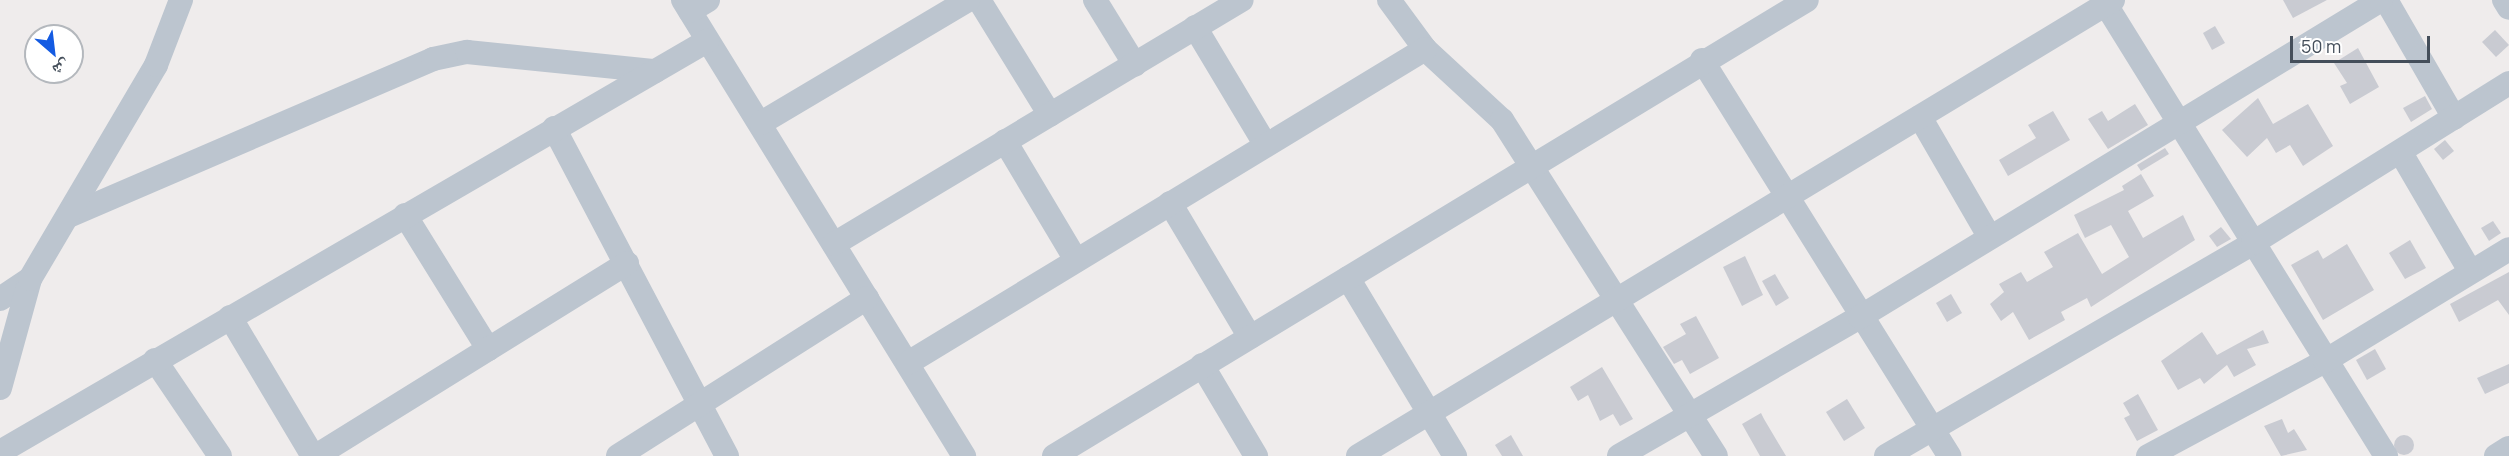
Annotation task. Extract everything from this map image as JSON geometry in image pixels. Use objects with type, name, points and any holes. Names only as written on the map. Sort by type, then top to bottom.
[{"type":"street","points":[[0,388],[30,279],[71,215],[156,65],[181,0]]},
{"type":"street","points":[[761,123],[969,0]]},
{"type":"street","points":[[978,0],[1050,115]]},
{"type":"street","points":[[1095,0],[1135,65]]},
{"type":"street","points":[[834,244],[1241,0]]},
{"type":"street","points":[[1389,0],[1425,49],[1487,103],[1533,166],[1716,456]]},
{"type":"street","points":[[1054,456],[1533,166],[1702,60],[1807,0]]},
{"type":"street","points":[[1619,456],[1860,317],[1989,236],[2381,0]]},
{"type":"street","points":[[2386,0],[2454,118]]},
{"type":"street","points":[[2504,0],[2509,8]]},
{"type":"street","points":[[1358,456],[1432,415],[1616,298],[1788,197],[2107,2],[2178,124],[2386,456]]},
{"type":"street","points":[[694,4],[707,41],[761,123],[964,456]]},
{"type":"street","points":[[1196,27],[1265,144]]},
{"type":"street","points":[[0,452],[707,41]]},
{"type":"street","points":[[908,363],[1265,144],[1425,49]]},
{"type":"street","points":[[71,215],[433,59],[467,52],[655,71]]},
{"type":"street","points":[[1702,60],[1860,317],[1949,456]]},
{"type":"street","points":[[1886,456],[2253,243],[2401,153],[2509,83]]},
{"type":"street","points":[[1920,117],[1989,236]]},
{"type":"street","points":[[554,128],[727,456]]},
{"type":"street","points":[[1005,141],[1076,260]]},
{"type":"street","points":[[2401,153],[2470,271]]},
{"type":"street","points":[[1170,203],[1250,337]]},
{"type":"street","points":[[405,215],[488,349]]},
{"type":"street","points":[[2148,456],[2325,361],[2509,249]]},
{"type":"street","points":[[230,317],[315,456],[627,263]]},
{"type":"street","points":[[1348,278],[1455,456]]},
{"type":"street","points":[[0,299],[30,279]]},
{"type":"street","points":[[618,456],[867,298]]},
{"type":"street","points":[[155,360],[220,456]]},
{"type":"street","points":[[1202,365],[1256,456]]},
{"type":"street","points":[[2496,456],[2509,448]]},
{"type":"building","points":[[2283,0],[2327,0],[2293,18]]},
{"type":"building","points":[[2215,26],[2225,43],[2212,50],[2203,33]]},
{"type":"building","points":[[2495,30],[2509,45],[2496,57],[2482,42]]},
{"type":"building","points":[[2358,48],[2379,87],[2350,104],[2340,86],[2347,83],[2334,63]]},
{"type":"building","points":[[2425,96],[2432,109],[2411,122],[2403,108]]},
{"type":"building","points":[[2258,98],[2273,124],[2308,104],[2333,146],[2303,166],[2290,145],[2276,153],[2267,138],[2247,157],[2222,130]]},
{"type":"building","points":[[2135,104],[2148,125],[2108,149],[2088,119],[2102,111],[2108,121]]},
{"type":"building","points":[[2053,111],[2070,140],[2008,176],[1999,160],[2036,138],[2028,125]]},
{"type":"building","points":[[2445,140],[2454,151],[2443,160],[2434,149]]},
{"type":"building","points":[[2165,148],[2169,154],[2141,171],[2137,165]]},
{"type":"building","points":[[2141,174],[2154,196],[2128,211],[2143,238],[2183,215],[2195,240],[2091,307],[2087,298],[2061,312],[2065,320],[2029,340],[2013,312],[2001,321],[1990,304],[2004,292],[1999,284],[2021,272],[2027,282],[2053,267],[2044,252],[2078,233],[2102,274],[2129,257],[2111,225],[2085,238],[2074,215],[2124,190],[2122,186]]},
{"type":"building","points":[[2493,221],[2501,233],[2489,241],[2481,228]]},
{"type":"building","points":[[2221,227],[2231,239],[2217,247],[2209,236]]},
{"type":"building","points":[[2410,240],[2426,268],[2405,279],[2389,253]]},
{"type":"building","points":[[2347,244],[2374,290],[2323,320],[2291,265],[2318,250],[2323,259]]},
{"type":"building","points":[[1745,256],[1763,295],[1742,306],[1723,267]]},
{"type":"building","points":[[2509,272],[2509,315],[2498,300],[2459,322],[2450,304]]},
{"type":"building","points":[[1775,274],[1789,298],[1776,306],[1762,281]]},
{"type":"building","points":[[1951,294],[1962,313],[1947,322],[1936,303]]},
{"type":"building","points":[[1696,316],[1719,358],[1690,374],[1682,360],[1674,364],[1663,347],[1686,334],[1680,324]]},
{"type":"building","points":[[2263,330],[2269,343],[2247,349],[2256,365],[2234,377],[2227,365],[2204,384],[2200,378],[2178,390],[2161,361],[2202,332],[2217,355]]},
{"type":"building","points":[[2375,349],[2386,369],[2367,380],[2356,360]]},
{"type":"building","points":[[2509,364],[2509,383],[2485,394],[2477,378]]},
{"type":"building","points":[[1602,367],[1633,419],[1620,426],[1613,414],[1600,421],[1588,395],[1578,401],[1570,387]]},
{"type":"building","points":[[2138,394],[2158,430],[2137,441],[2124,418],[2130,415],[2123,403]]},
{"type":"building","points":[[1847,399],[1865,428],[1844,441],[1826,412]]},
{"type":"building","points":[[1761,413],[1786,456],[1760,456],[1742,424]]},
{"type":"building","points":[[2282,419],[2288,433],[2294,429],[2307,450],[2281,456],[2264,426]]},
{"type":"building","points":[[1511,435],[1523,456],[1502,456],[1495,445]]},
{"type":"building","points":[[2404,435],[2411,438],[2414,445],[2411,452],[2404,455],[2397,452],[2394,445],[2397,438]]}]
